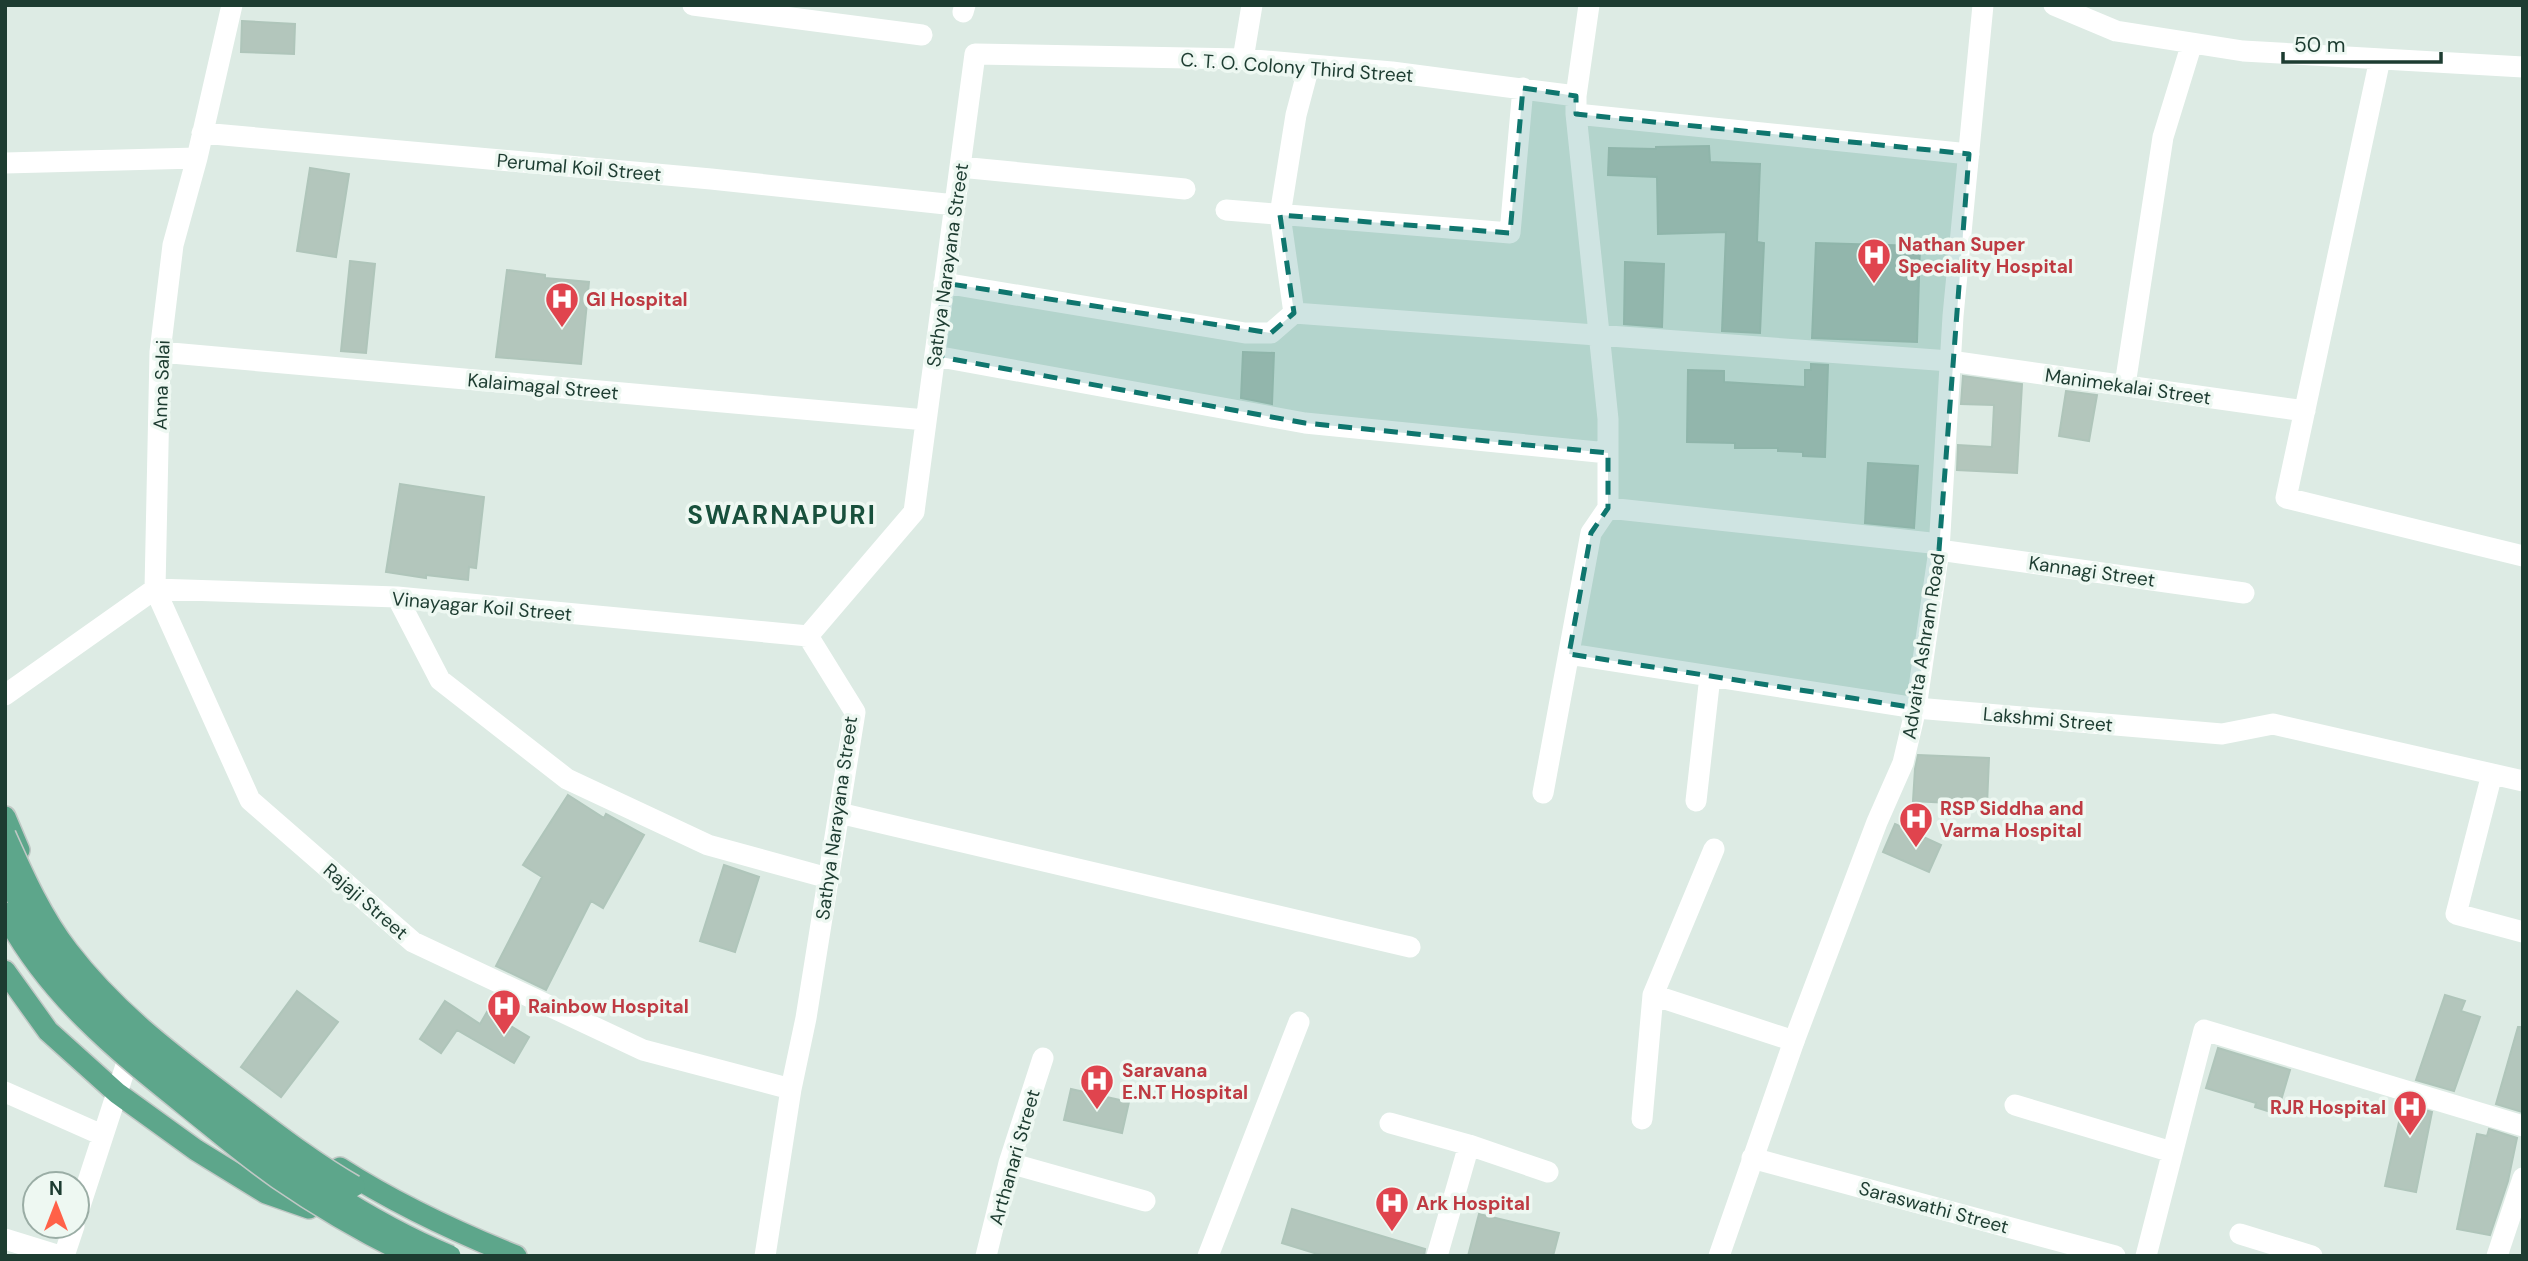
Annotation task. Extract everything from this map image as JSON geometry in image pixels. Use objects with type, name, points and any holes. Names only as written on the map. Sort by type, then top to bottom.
[{"type":"main road","points":[[5,817],[50,913],[77,953],[109,990],[141,1019],[249,1105],[384,1196],[456,1232],[516,1256]]},
{"type":"main road","points":[[5,835],[34,898],[68,951],[123,1014],[187,1066],[324,1168],[354,1186],[384,1196]]},
{"type":"main road","points":[[5,874],[34,930],[54,959],[77,987],[128,1038],[277,1158],[308,1179],[389,1226],[450,1256]]},
{"type":"main road","points":[[5,913],[20,940],[69,1005],[113,1048],[277,1178],[358,1228],[412,1256]]},
{"type":"main road","points":[[5,934],[36,979],[81,1032],[220,1146],[279,1189],[392,1256]]},
{"type":"main road","points":[[5,971],[48,1031],[117,1093],[196,1150],[266,1193],[309,1208]]},
{"type":"street","name":"Anna Salai","points":[[155,589],[160,352],[173,245],[197,158],[232,5]]},
{"type":"street","points":[[692,5],[797,12],[922,35]]},
{"type":"street","points":[[1243,58],[1252,5]]},
{"type":"street","points":[[1543,793],[1591,533],[1608,508],[1608,419],[1576,105],[1588,5]]},
{"type":"street","name":"Advaita Ashram Road","points":[[1719,1256],[1794,1041],[1877,822],[1903,763],[1916,708],[1940,547],[1950,361],[1983,5]]},
{"type":"street","points":[[2054,5],[2116,31],[2243,51],[2523,67]]},
{"type":"street","points":[[2125,385],[2163,137],[2192,43]]},
{"type":"street","name":"C. T. O. Colony Third Street","points":[[975,54],[1243,58],[1392,72],[1523,88],[1576,105],[1969,153]]},
{"type":"street","name":"Sathya Narayana Street","points":[[765,1256],[855,712],[808,636],[914,512],[975,54]]},
{"type":"street","points":[[2380,59],[2286,498],[2523,556]]},
{"type":"street","points":[[944,284],[1245,333],[1271,333],[1294,313],[1280,215],[1296,115],[1309,65]]},
{"type":"street","points":[[1226,210],[1510,233],[1523,88]]},
{"type":"street","name":"Perumal Koil Street","points":[[202,132],[711,179],[955,205]]},
{"type":"street","points":[[5,163],[197,158]]},
{"type":"street","points":[[960,167],[1185,189]]},
{"type":"street","name":"Manimekalai Street","points":[[1294,313],[1950,361],[2305,411]]},
{"type":"street","name":"Kalaimagal Street","points":[[160,352],[926,420]]},
{"type":"street","points":[[934,356],[1305,423],[1608,453]]},
{"type":"street","name":"Kannagi Street","points":[[1608,508],[1940,547],[2244,593]]},
{"type":"street","points":[[5,695],[155,589]]},
{"type":"street","name":"Vinayagar Koil Street","points":[[155,589],[397,597],[808,636]]},
{"type":"street","name":"Rajaji Street","points":[[155,589],[250,800],[413,942],[643,1050],[791,1089]]},
{"type":"street","points":[[397,597],[440,680],[567,779],[708,845],[828,878]]},
{"type":"street","name":"Lakshmi Street","points":[[1569,654],[1916,708],[2222,734],[2273,723],[2523,781]]},
{"type":"street","points":[[1696,801],[1710,676]]},
{"type":"street","points":[[2492,774],[2456,914],[2523,932]]},
{"type":"street","points":[[839,813],[1410,947]]},
{"type":"street","points":[[1642,1119],[1653,995],[1714,849]]},
{"type":"street","points":[[1653,995],[1794,1041]]},
{"type":"street","points":[[91,1170],[141,1019]]},
{"type":"street","points":[[1208,1256],[1299,1022]]},
{"type":"street","points":[[2146,1256],[2204,1030],[2523,1126]]},
{"type":"street","name":"Arthanari Street","points":[[986,1256],[1009,1163],[1043,1058]]},
{"type":"street","points":[[5,1092],[102,1135]]},
{"type":"street","points":[[2015,1105],[2172,1152]]},
{"type":"street","points":[[1390,1123],[1469,1145],[1548,1172]]},
{"type":"street","points":[[1437,1256],[1469,1145]]},
{"type":"street","name":"Saraswathi Street","points":[[1752,1158],[2115,1256]]},
{"type":"street","points":[[1009,1163],[1145,1201]]},
{"type":"street","points":[[2497,1256],[2523,1178]]},
{"type":"street","points":[[2240,1234],[2312,1256]]},
{"type":"street","points":[[5,1238],[62,1256]]},
{"type":"highlighted area","points":[[1523,88],[1576,96],[1576,114],[1969,154],[1939,550],[1916,708],[1569,654],[1591,533],[1608,508],[1608,453],[1305,423],[935,356],[944,283],[1271,333],[1294,313],[1280,215],[1510,233]]},
{"type":"building","points":[[242,21],[295,24],[294,54],[241,52]]},
{"type":"building","points":[[1709,146],[1710,162],[1760,164],[1757,242],[1764,243],[1760,333],[1722,331],[1726,232],[1658,234],[1657,177],[1608,175],[1609,148]]},
{"type":"building","points":[[310,168],[349,174],[336,257],[297,251]]},
{"type":"building","points":[[1816,243],[1920,246],[1917,342],[1812,338]]},
{"type":"building","points":[[350,261],[375,264],[366,353],[341,351]]},
{"type":"building","points":[[1625,262],[1664,264],[1662,327],[1624,324]]},
{"type":"building","points":[[507,270],[545,275],[545,278],[589,282],[581,364],[496,357]]},
{"type":"building","points":[[1243,352],[1274,353],[1272,404],[1241,398]]},
{"type":"building","points":[[1811,364],[1828,365],[1825,457],[1803,456],[1803,452],[1778,451],[1778,448],[1735,448],[1735,443],[1687,442],[1688,370],[1724,371],[1724,382],[1805,387],[1805,370],[1811,370]]},
{"type":"building","points":[[1963,376],[2022,384],[2017,473],[1957,470],[1958,445],[1992,447],[1994,405],[1961,404]]},
{"type":"building","points":[[2066,391],[2097,395],[2089,441],[2059,436]]},
{"type":"building","points":[[1868,463],[1918,466],[1914,528],[1865,523]]},
{"type":"building","points":[[400,484],[484,497],[476,568],[469,567],[468,580],[386,572]]},
{"type":"building","points":[[1918,755],[1989,758],[1987,805],[1913,801]]},
{"type":"building","points":[[568,795],[604,818],[606,814],[644,835],[603,908],[591,901],[546,990],[496,966],[542,877],[523,865]]},
{"type":"building","points":[[1895,824],[1941,845],[1929,872],[1883,852]]},
{"type":"building","points":[[724,865],[759,877],[735,952],[700,941]]},
{"type":"building","points":[[297,991],[338,1022],[281,1097],[241,1067]]},
{"type":"building","points":[[2445,995],[2465,1001],[2461,1011],[2480,1017],[2454,1091],[2416,1080]]},
{"type":"building","points":[[445,1001],[480,1024],[487,1012],[529,1037],[514,1063],[457,1030],[441,1053],[420,1039]]},
{"type":"building","points":[[2518,1027],[2523,1027],[2522,1112],[2496,1104]]},
{"type":"building","points":[[2218,1048],[2290,1070],[2277,1114],[2255,1107],[2256,1103],[2206,1088]]},
{"type":"building","points":[[1071,1089],[1129,1102],[1122,1133],[1064,1120]]},
{"type":"building","points":[[2403,1104],[2432,1112],[2416,1192],[2385,1186]]},
{"type":"building","points":[[2489,1129],[2517,1138],[2508,1181],[2490,1235],[2457,1229],[2477,1134],[2487,1136]]},
{"type":"building","points":[[1292,1209],[1425,1249],[1424,1256],[1324,1256],[1282,1243]]},
{"type":"building","points":[[1479,1214],[1559,1233],[1553,1256],[1468,1256]]},
{"type":"place","name":"Nathan Super Speciality Hospital","points":[[1874,285]]},
{"type":"place","name":"Gl Hospital","points":[[562,329]]},
{"type":"place","name":"RSP Siddha and Varma Hospital","points":[[1916,849]]},
{"type":"place","name":"Rainbow Hospital","points":[[504,1036]]},
{"type":"place","name":"Saravana E.N.T Hospital","points":[[1097,1111]]},
{"type":"place","name":"RJR Hospital","points":[[2410,1137]]},
{"type":"place","name":"Ark Hospital","points":[[1392,1233]]},
{"type":"district","name":"SWARNAPURI","points":[[782,515]]}]
